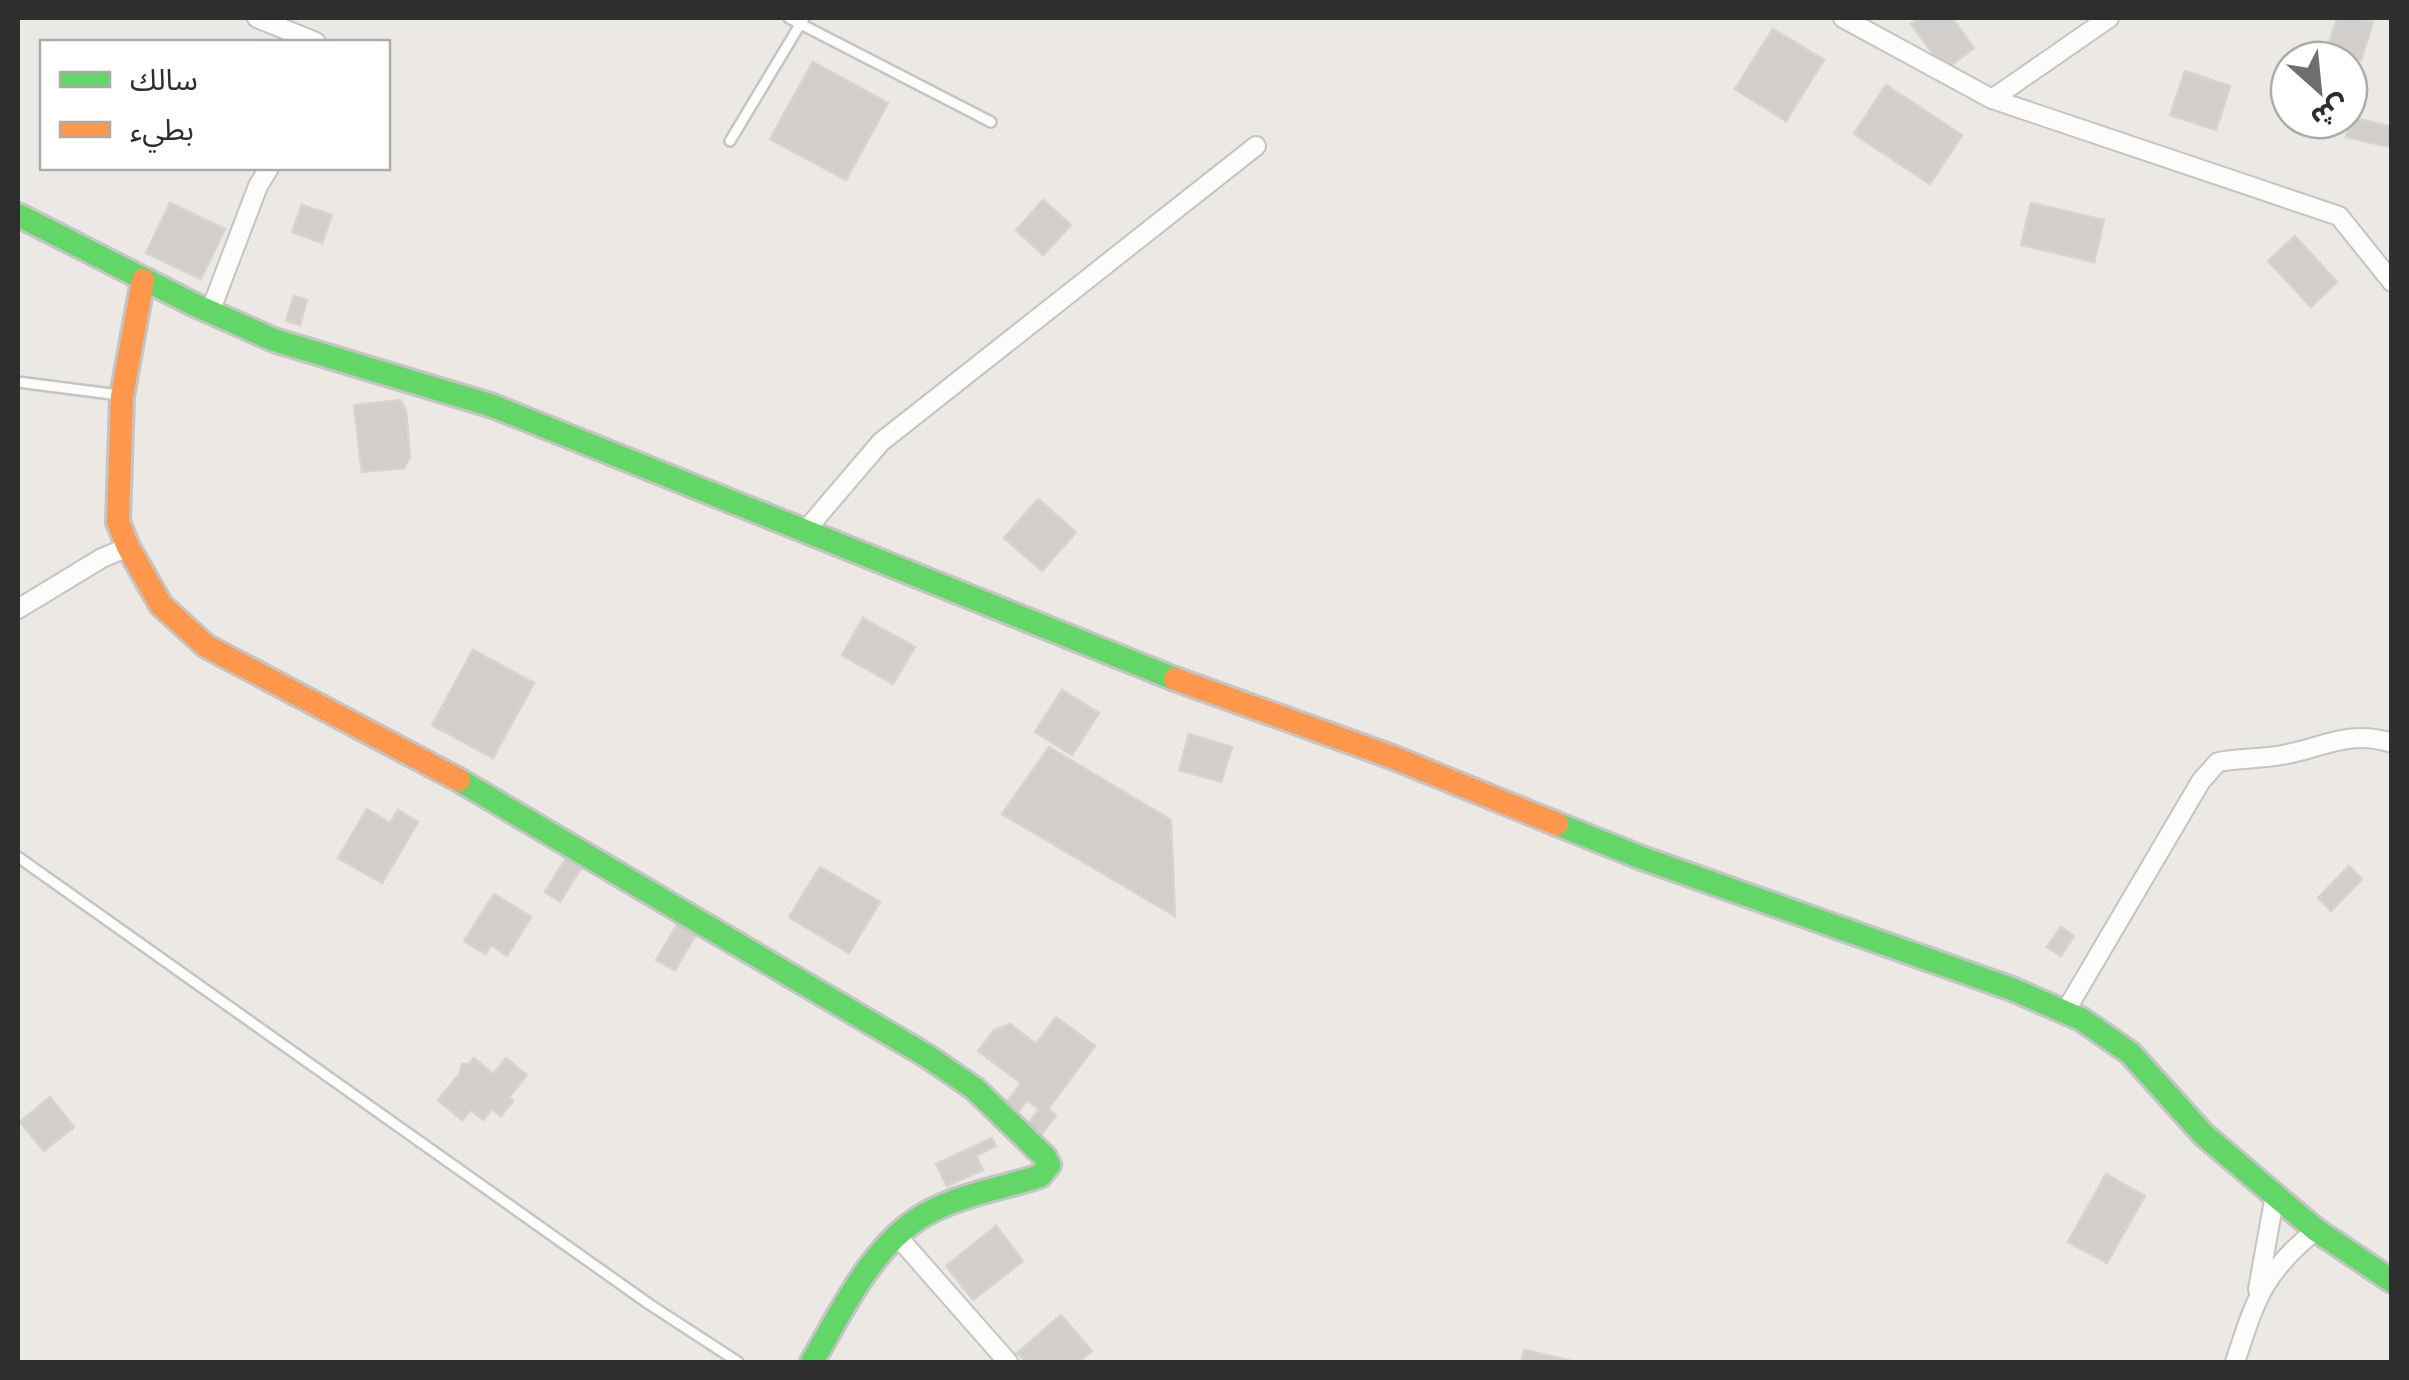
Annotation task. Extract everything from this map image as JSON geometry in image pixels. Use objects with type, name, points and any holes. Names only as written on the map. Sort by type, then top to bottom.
[{"type":"street","points":[[257,18],[311,40]]},
{"type":"street","points":[[1843,18],[1992,99],[2340,216],[2392,282]]},
{"type":"street","points":[[1992,99],[2109,18]]},
{"type":"street","points":[[805,531],[881,442],[1256,146]]},
{"type":"street","points":[[210,312],[258,186],[268,170]]},
{"type":"street","points":[[18,216],[143,280],[274,340],[493,406],[1185,683],[1392,757],[1642,858],[2012,988],[2108,1035],[2130,1053],[2204,1134],[2316,1230],[2392,1281]]},
{"type":"street","points":[[143,280],[122,396],[118,522],[128,548],[162,605],[206,646],[499,801],[927,1056],[976,1089],[1045,1157],[1049,1165],[1040,1176],[919,1218],[898,1237],[845,1305],[812,1362]]},
{"type":"street","points":[[18,609],[102,558],[128,548]]},
{"type":"street","points":[[2064,1012],[2202,781],[2218,762],[2282,755],[2342,738],[2374,738],[2392,743]]},
{"type":"street","points":[[2234,1362],[2257,1294],[2275,1195]]},
{"type":"street","points":[[2257,1294],[2286,1254],[2316,1230]]},
{"type":"street","points":[[898,1237],[1008,1362]]},
{"type":"lane","points":[[788,18],[802,20],[991,122]]},
{"type":"lane","points":[[730,141],[802,20]]},
{"type":"lane","points":[[18,382],[122,396]]},
{"type":"lane","points":[[18,856],[649,1304],[738,1362]]},
{"type":"building","points":[[1920,18],[1952,18],[1974,48],[1945,70],[1911,24]]},
{"type":"building","points":[[2337,18],[2373,22],[2367,40],[2330,40]]},
{"type":"building","points":[[1773,29],[1824,60],[1786,121],[1735,89]]},
{"type":"building","points":[[813,62],[888,103],[846,180],[770,139]]},
{"type":"building","points":[[2185,71],[2230,86],[2216,130],[2170,115]]},
{"type":"building","points":[[1886,85],[1962,135],[1930,184],[1854,134]]},
{"type":"building","points":[[2369,121],[2392,127],[2390,147],[2359,140],[2369,140]]},
{"type":"building","points":[[1043,200],[1071,225],[1043,255],[1016,230]]},
{"type":"building","points":[[170,203],[225,229],[201,279],[146,253]]},
{"type":"building","points":[[2031,203],[2104,220],[2094,262],[2021,245]]},
{"type":"building","points":[[302,205],[332,215],[322,243],[292,232]]},
{"type":"building","points":[[2295,236],[2337,282],[2311,307],[2268,261]]},
{"type":"building","points":[[294,296],[307,300],[300,325],[286,321]]},
{"type":"building","points":[[400,400],[406,410],[410,457],[404,468],[362,472],[354,405]]},
{"type":"building","points":[[1038,499],[1076,532],[1042,571],[1004,538]]},
{"type":"building","points":[[863,618],[915,647],[893,684],[842,655]]},
{"type":"building","points":[[473,650],[534,683],[493,758],[432,725]]},
{"type":"building","points":[[1062,690],[1099,713],[1072,755],[1035,732]]},
{"type":"building","points":[[1189,734],[1232,747],[1221,782],[1179,770]]},
{"type":"building","points":[[1049,747],[1171,820],[1175,916],[1002,814]]},
{"type":"building","points":[[367,809],[390,823],[398,810],[418,822],[382,883],[338,858]]},
{"type":"building","points":[[571,850],[586,860],[560,902],[545,892]]},
{"type":"building","points":[[2349,866],[2362,879],[2331,911],[2318,898]]},
{"type":"building","points":[[820,867],[880,902],[849,953],[789,917]]},
{"type":"building","points":[[494,894],[531,917],[507,956],[491,945],[486,954],[464,941]]},
{"type":"building","points":[[680,920],[698,931],[675,970],[656,960]]},
{"type":"building","points":[[2061,927],[2074,936],[2061,956],[2047,947]]},
{"type":"building","points":[[1056,1017],[1095,1046],[1048,1109],[1056,1115],[1041,1135],[1027,1125],[1039,1109],[1027,1100],[1018,1112],[1006,1103],[1021,1083],[978,1051],[994,1030],[1010,1024],[1036,1044]]},
{"type":"building","points":[[474,1058],[493,1074],[506,1058],[527,1075],[509,1097],[513,1101],[501,1116],[492,1109],[483,1120],[471,1110],[462,1120],[438,1100],[460,1073],[462,1064],[469,1064]]},
{"type":"building","points":[[50,1097],[74,1127],[44,1151],[20,1122]]},
{"type":"building","points":[[992,1138],[996,1146],[976,1156],[983,1170],[947,1186],[936,1164]]},
{"type":"building","points":[[2106,1174],[2145,1196],[2107,1263],[2068,1242]]},
{"type":"building","points":[[996,1226],[1023,1261],[973,1300],[946,1266]]},
{"type":"building","points":[[1061,1315],[1092,1351],[1079,1362],[1026,1362],[1017,1353]]},
{"type":"building","points":[[1524,1350],[1569,1360],[1521,1362]]},
{"type":"traffic: fast","points":[[18,215],[193,304],[274,340],[493,406],[1175,679]]},
{"type":"traffic: fast","points":[[459,780],[927,1056],[975,1089],[1045,1157],[1049,1165],[1040,1176],[945,1205],[899,1233],[857,1285],[812,1362]]},
{"type":"traffic: fast","points":[[1557,824],[2012,989],[2081,1019],[2130,1053],[2204,1135],[2316,1230],[2392,1281]]},
{"type":"traffic: slow","points":[[143,280],[122,396],[118,522],[161,605],[206,646],[459,780]]},
{"type":"traffic: slow","points":[[1175,679],[1392,757],[1557,824]]}]
